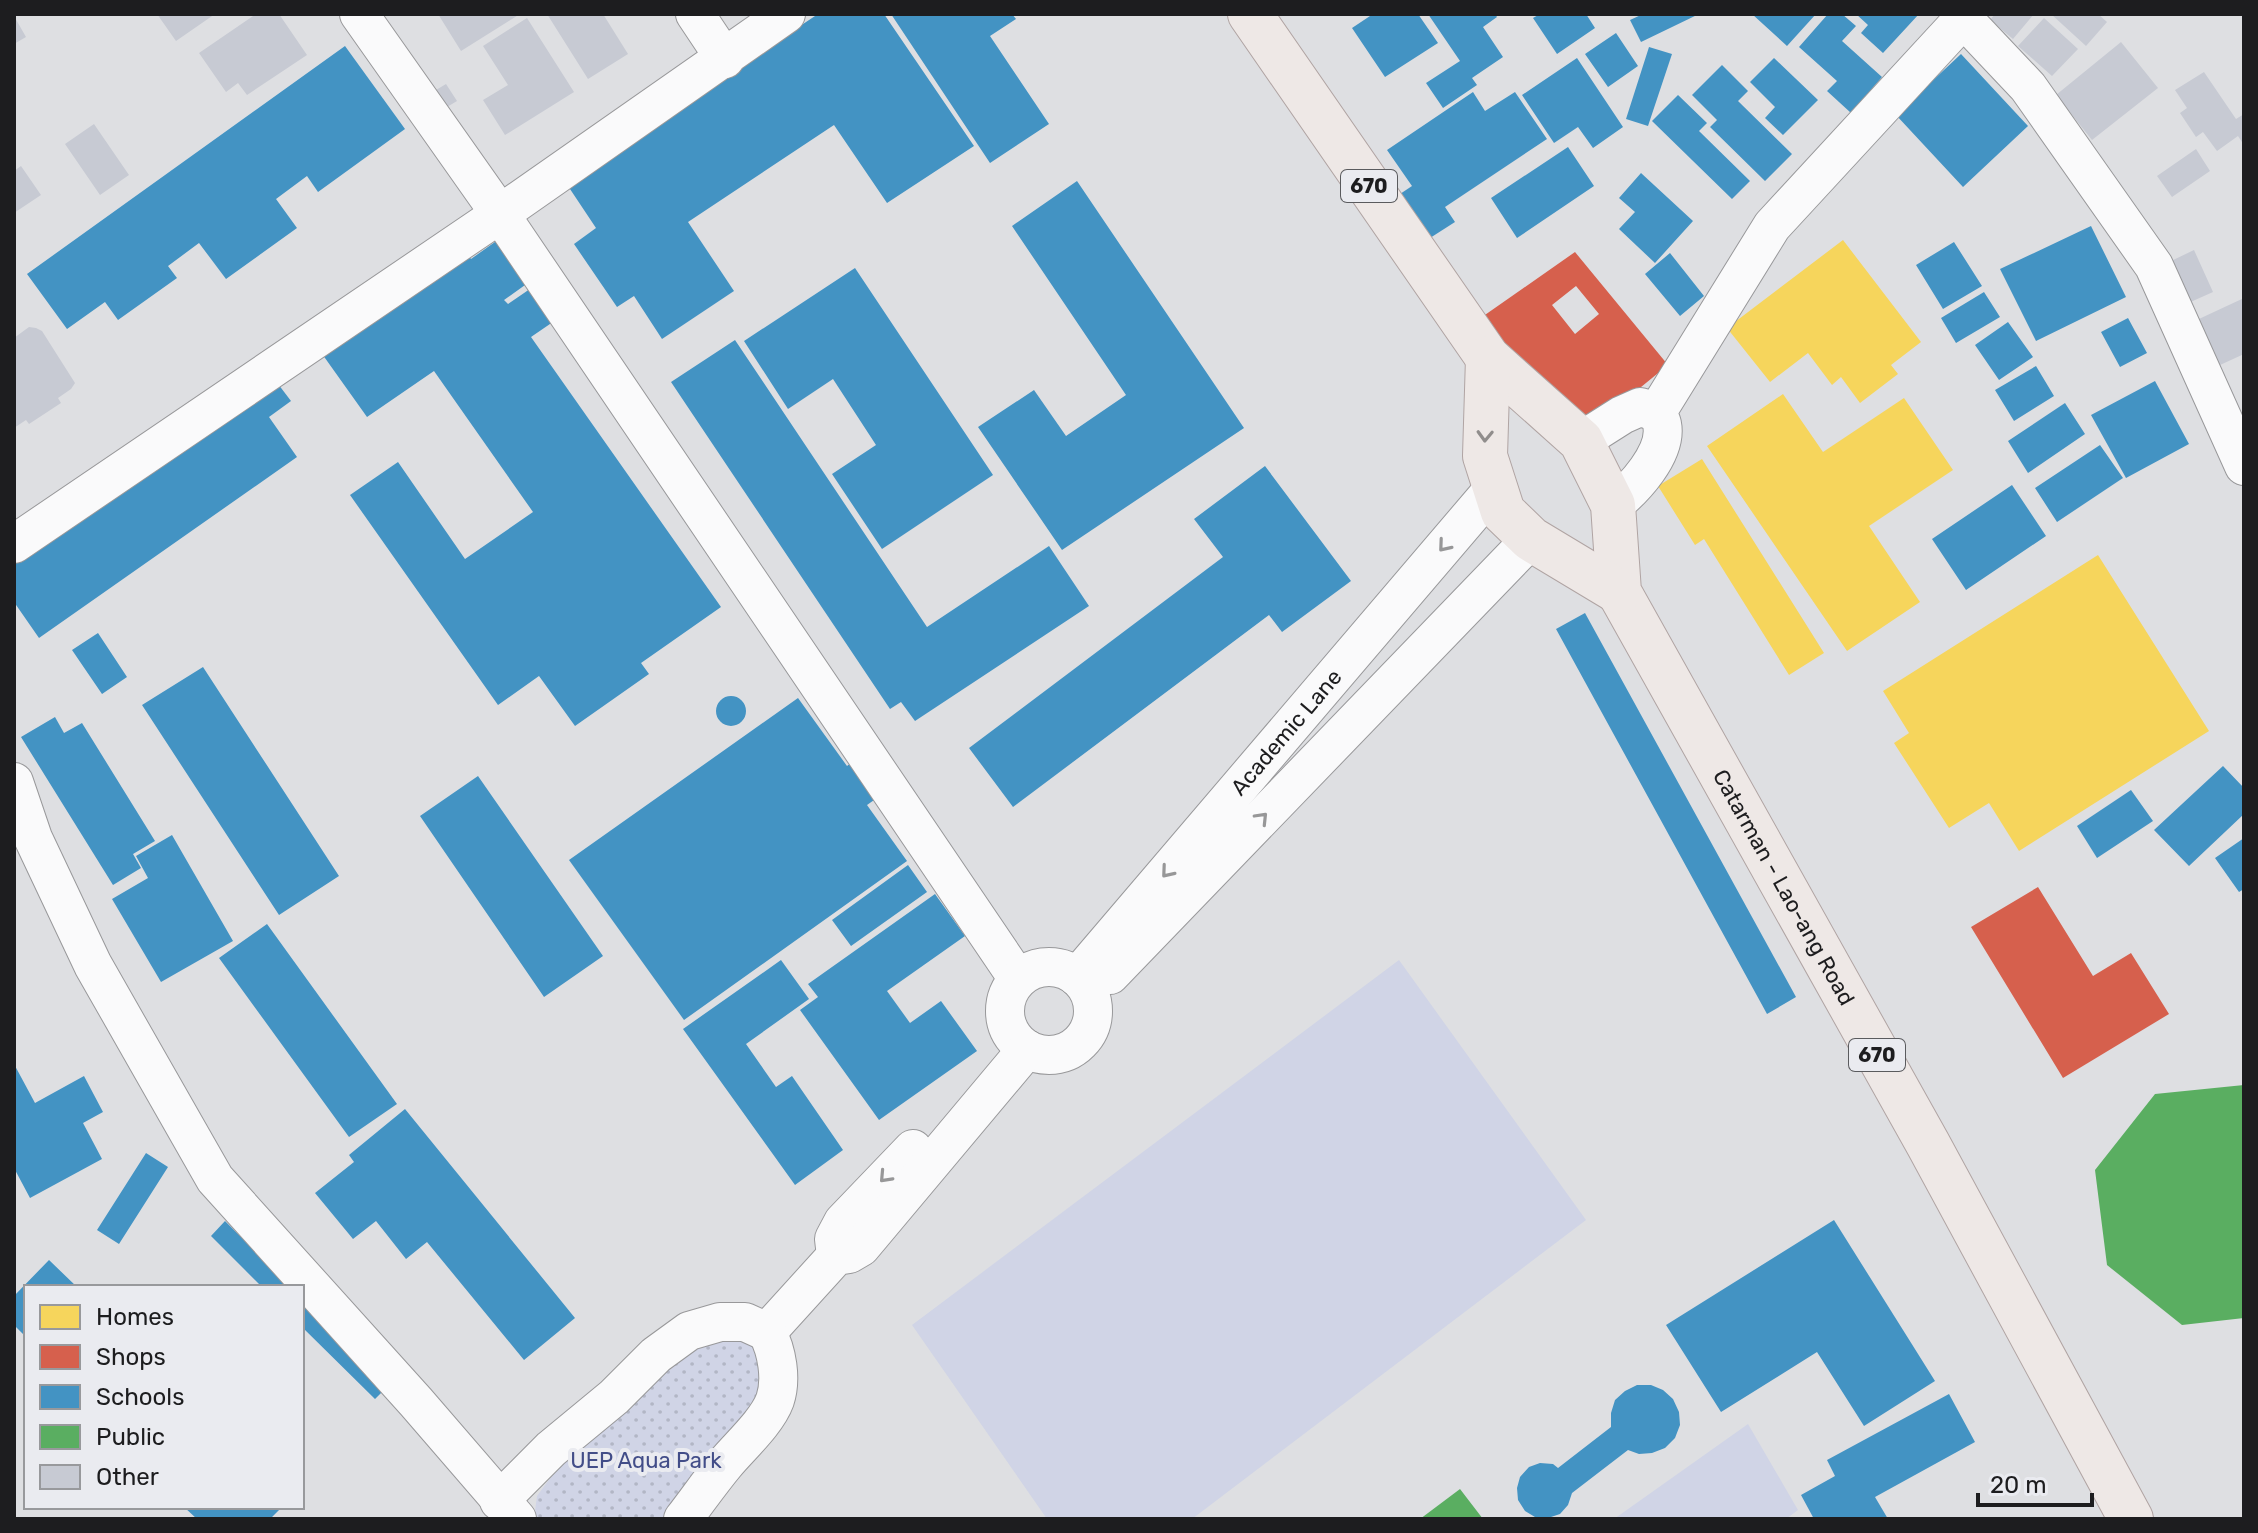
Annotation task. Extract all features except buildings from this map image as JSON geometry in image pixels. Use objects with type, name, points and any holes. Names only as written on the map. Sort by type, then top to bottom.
[{"type":"main road","name":"Catarman - Lao-ang Road","points":[[1250,14],[1488,358],[1581,441],[1613,505],[1619,592],[1928,1144],[2131,1519]]},
{"type":"main road","name":"Catarman - Lao-ang Road","points":[[1488,358],[1485,456],[1503,512],[1531,539],[1619,592]]},
{"type":"street","points":[[359,14],[500,214],[1018,979]]},
{"type":"street","points":[[695,14],[725,59]]},
{"type":"street","points":[[14,544],[500,214],[786,14]]},
{"type":"street","points":[[1657,412],[1772,226],[1961,16],[2028,87],[2154,266],[2244,466]]},
{"type":"street","points":[[1581,441],[1640,407],[1657,412]]},
{"type":"street","points":[[1613,505],[1645,475],[1658,450],[1663,426],[1657,412]]},
{"type":"street","name":"Academic Lane","points":[[1216,841],[1495,487]]},
{"type":"street","name":"Academic Lane","points":[[1084,986],[1216,841],[1531,539]]},
{"type":"street","points":[[14,782],[33,838],[93,965],[215,1179],[416,1402],[508,1510],[551,1449],[614,1397],[656,1355],[689,1331],[720,1322],[745,1322],[767,1332],[774,1345],[778,1371],[775,1400],[683,1519]]},
{"type":"street","points":[[1044,966],[1059,967],[1084,986],[1094,1010],[1092,1024],[1074,1048],[1061,1054],[1046,1055],[1022,1044],[1005,1018],[1005,1003],[1010,990],[1030,970],[1044,966]]},
{"type":"street","points":[[767,1332],[836,1256],[834,1239],[843,1222],[1022,1044]]},
{"type":"green space","points":[[1399,960],[1586,1220],[1192,1519],[1047,1519],[912,1325]]},
{"type":"green space","name":"UEP Aqua Park","points":[[743,1332],[760,1351],[761,1383],[756,1405],[677,1519],[534,1519],[537,1496],[559,1466],[678,1341]]},
{"type":"green space","points":[[1748,1424],[1798,1510],[1786,1519],[1614,1519]]}]
